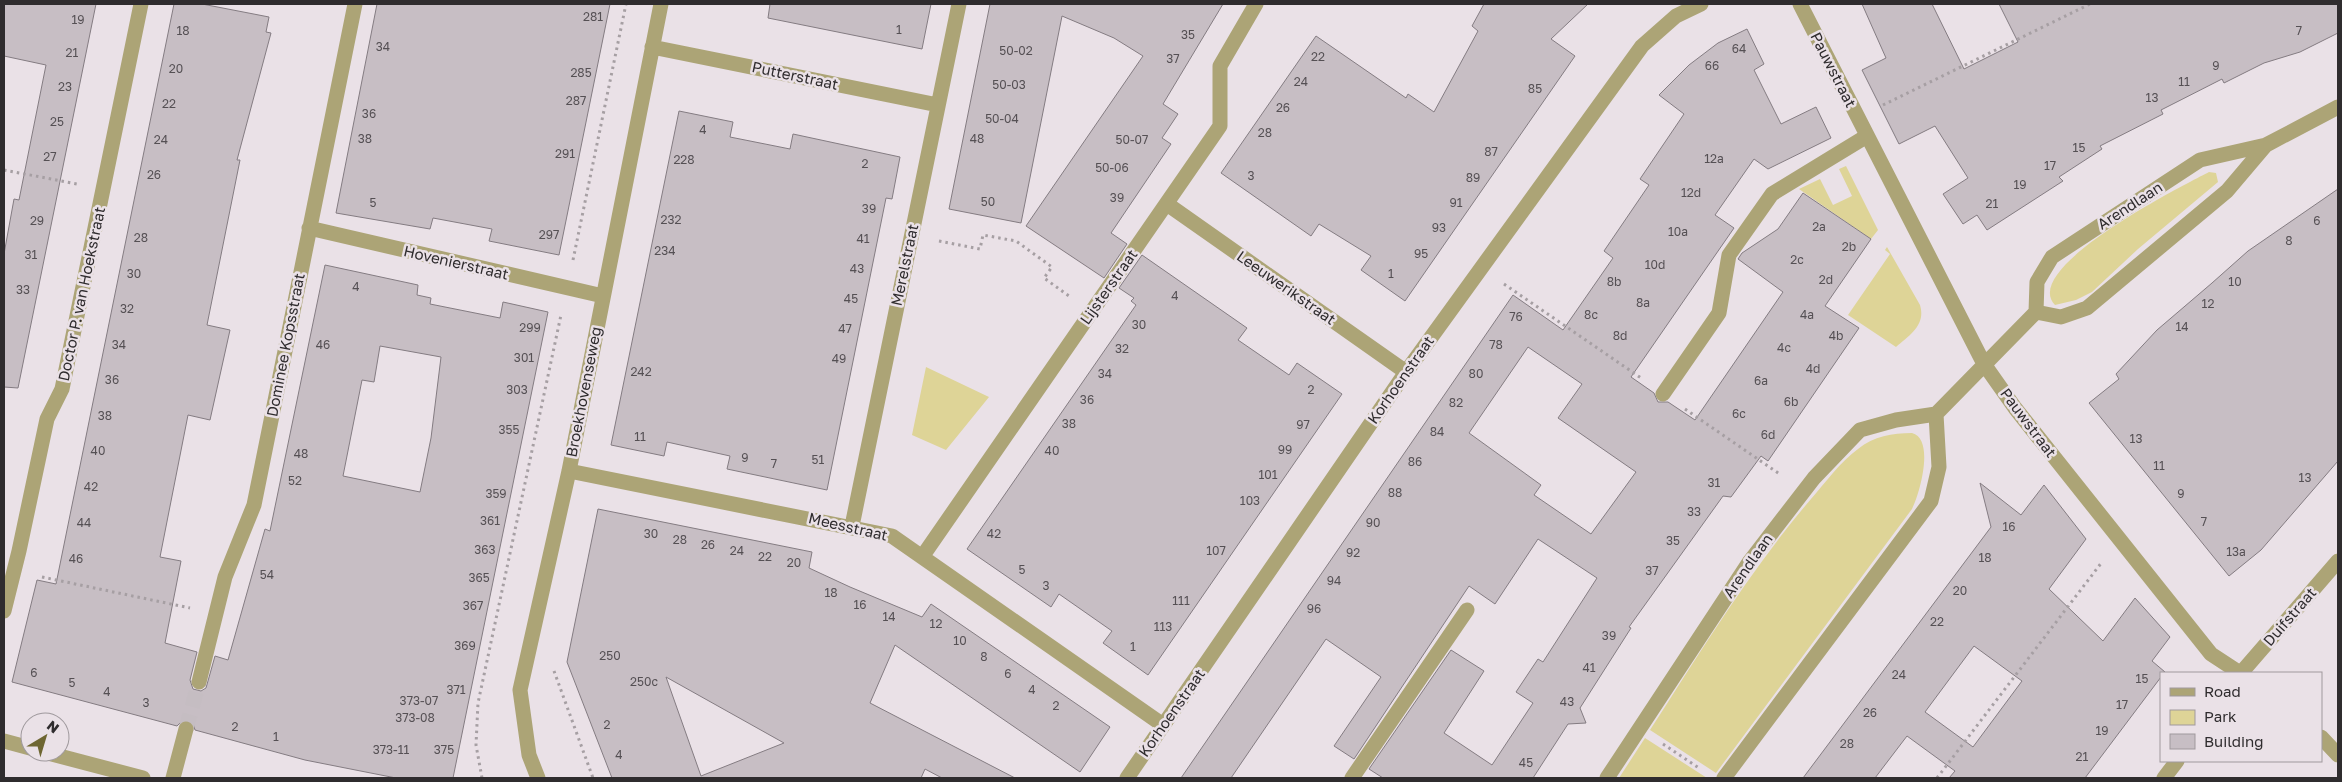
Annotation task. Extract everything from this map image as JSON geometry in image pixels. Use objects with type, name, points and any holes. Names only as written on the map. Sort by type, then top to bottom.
[{"type":"street","name":"Doctor P. van Hoekstraat","points":[[4,611],[47,419],[62,389],[141,4]]},
{"type":"street","name":"Dominee Kopsstraat","points":[[199,682],[225,577],[254,505],[355,4]]},
{"type":"street","name":"Broekhovenseweg","points":[[538,778],[528,755],[520,690],[569,471],[661,4]]},
{"type":"street","name":"Merelstraat","points":[[852,526],[960,4]]},
{"type":"street","name":"Lijsterstraat","points":[[922,556],[1220,126],[1220,66],[1256,4]]},
{"type":"street","name":"Korhoenstraat","points":[[1126,778],[1406,372],[1642,46],[1676,16],[1701,4]]},
{"type":"street","name":"Pauwstraat","points":[[1800,4],[1984,364],[2015,408],[2211,654],[2239,672]]},
{"type":"street","name":"Putterstraat","points":[[652,48],[938,105]]},
{"type":"street","name":"Arendlaan","points":[[2266,145],[2227,191],[2087,308],[2061,317],[2036,312],[2037,282],[2052,257],[2200,160],[2266,145],[2338,107]]},
{"type":"street","points":[[1663,394],[1719,313],[1729,255],[1772,194],[1867,136]]},
{"type":"street","name":"Leeuwerikstraat","points":[[1167,204],[1406,372]]},
{"type":"street","name":"Hovenierstraat","points":[[309,228],[604,296]]},
{"type":"street","points":[[1724,778],[1931,501],[1940,467],[1936,414],[2036,312]]},
{"type":"street","name":"Arendlaan","points":[[1607,778],[1750,561],[1814,478],[1860,430],[1896,420],[1936,414]]},
{"type":"street","name":"Meesstraat","points":[[569,471],[852,526],[892,536],[1163,725]]},
{"type":"street","name":"Duifstraat","points":[[2242,672],[2338,561]]},
{"type":"street","points":[[1352,778],[1467,610]]},
{"type":"street","points":[[173,778],[186,729]]},
{"type":"street","points":[[2322,738],[2338,755]]},
{"type":"street","points":[[4,741],[20,745]]},
{"type":"street","points":[[70,759],[143,778]]},
{"type":"street","points":[[2164,778],[2176,762]]},
{"type":"path","points":[[482,778],[476,745],[478,703],[626,4]]},
{"type":"path","points":[[1858,118],[2090,4]]},
{"type":"path","points":[[4,170],[104,189]]},
{"type":"path","points":[[911,235],[980,249],[983,235],[1016,241],[1052,267],[1044,278],[1091,313]]},
{"type":"path","points":[[1938,778],[2099,564],[2123,544]]},
{"type":"path","points":[[14,571],[216,613]]},
{"type":"path","points":[[1639,729],[1707,773]]},
{"type":"green space","points":[[1846,166],[1878,230],[1871,239],[1799,189],[1820,179],[1833,205],[1852,196],[1839,169]]},
{"type":"green space","points":[[2209,172],[2216,173],[2218,182],[2138,249],[2092,292],[2076,300],[2055,305],[2050,289],[2060,270],[2081,250],[2140,210]]},
{"type":"green space","points":[[1887,247],[1920,305],[1921,312],[1919,324],[1896,347],[1848,315],[1890,254],[1885,250]]},
{"type":"green space","points":[[926,367],[989,397],[946,450],[912,435]]},
{"type":"green space","points":[[1912,433],[1919,437],[1923,445],[1924,467],[1919,491],[1912,509],[1716,773],[1650,730],[1747,582],[1833,472],[1851,454],[1870,441],[1890,435]]},
{"type":"green space","points":[[1645,738],[1707,778],[1619,778]]},
{"type":"building","points":[[4,4],[96,4],[18,388],[4,387],[4,254],[14,199],[19,200],[46,65],[4,56]]},
{"type":"building","points":[[174,4],[202,4],[269,17],[266,32],[271,33],[237,160],[240,160],[207,325],[230,330],[210,420],[188,415],[160,557],[181,561],[165,643],[197,652],[190,680],[193,689],[201,691],[206,688],[215,656],[228,660],[265,529],[270,531],[325,265],[418,285],[417,295],[431,298],[430,304],[500,318],[503,302],[548,312],[453,778],[396,778],[305,760],[195,730],[193,723],[189,720],[183,720],[177,726],[12,682],[37,580],[56,584]],"holes":[[[380,346],[441,357],[431,438],[420,492],[343,476],[362,380],[374,382]]]},
{"type":"building","points":[[377,4],[610,4],[559,255],[489,241],[492,229],[433,218],[430,229],[336,213]]},
{"type":"building","points":[[770,4],[931,4],[922,49],[768,18]]},
{"type":"building","points":[[990,4],[1223,4],[1163,104],[1178,114],[1162,138],[1171,144],[1111,233],[1127,244],[1104,278],[1026,226],[1143,56],[1114,38],[1062,16],[1021,223],[949,209]]},
{"type":"building","points":[[1484,4],[1588,4],[1551,39],[1575,56],[1405,301],[1361,270],[1371,256],[1319,224],[1311,236],[1221,173],[1316,36],[1406,98],[1408,94],[1434,112],[1478,31],[1472,26]]},
{"type":"building","points":[[1862,4],[1932,4],[1964,69],[2018,42],[1999,4],[2338,4],[2338,33],[2300,52],[2264,63],[2224,83],[2222,79],[2161,110],[2163,114],[2100,146],[2102,149],[2059,177],[2063,181],[1987,230],[1977,215],[1963,224],[1943,194],[1968,178],[1935,126],[1899,144],[1862,70],[1886,58]]},
{"type":"building","points":[[1747,29],[1764,64],[1754,70],[1781,124],[1816,107],[1831,138],[1768,169],[1754,159],[1715,215],[1734,228],[1631,377],[1654,393],[1658,402],[1668,402],[1695,420],[1783,292],[1738,259],[1742,253],[1778,229],[1803,193],[1871,239],[1825,306],[1859,328],[1768,461],[1761,456],[1731,497],[1723,496],[1629,627],[1631,628],[1580,708],[1586,723],[1568,724],[1533,778],[1383,778],[1369,769],[1451,650],[1484,671],[1444,733],[1492,765],[1533,703],[1516,692],[1538,659],[1543,662],[1597,578],[1538,539],[1495,604],[1469,586],[1354,759],[1334,746],[1381,677],[1326,639],[1231,778],[1181,778],[1513,295],[1563,330],[1613,258],[1604,251],[1649,185],[1640,179],[1684,114],[1659,95],[1689,65],[1718,43]],"holes":[[[1528,347],[1582,384],[1558,418],[1636,472],[1591,534],[1534,495],[1541,485],[1469,433]]]},
{"type":"building","points":[[679,111],[733,122],[730,137],[790,149],[793,134],[900,157],[892,199],[886,198],[827,490],[727,469],[730,456],[667,442],[664,456],[611,445]]},
{"type":"building","points":[[2338,189],[2338,461],[2261,550],[2229,576],[2089,403],[2119,379],[2116,374],[2157,330],[2248,251]]},
{"type":"building","points":[[1142,255],[1247,328],[1238,340],[1289,375],[1297,363],[1342,394],[1148,675],[1103,643],[1112,631],[1059,594],[1051,607],[967,549],[1136,305],[1131,301],[1134,298],[1119,288]]},
{"type":"building","points":[[1980,483],[2021,515],[2044,485],[2086,539],[2049,589],[2103,641],[2135,598],[2170,637],[2152,661],[2165,672],[2160,672],[2160,678],[2085,778],[1949,778],[1955,771],[1907,736],[1875,778],[1803,778],[1991,527]],"holes":[[[1974,646],[2022,681],[1973,747],[1925,712]]]},
{"type":"building","points":[[598,509],[812,552],[809,568],[850,587],[922,617],[931,604],[1110,727],[1080,772],[895,645],[870,703],[1015,778],[942,778],[925,769],[921,778],[612,778],[567,662]],"holes":[[[666,677],[784,743],[701,776]]]},
{"type":"tunnel","points":[[186,729],[199,682]]}]
